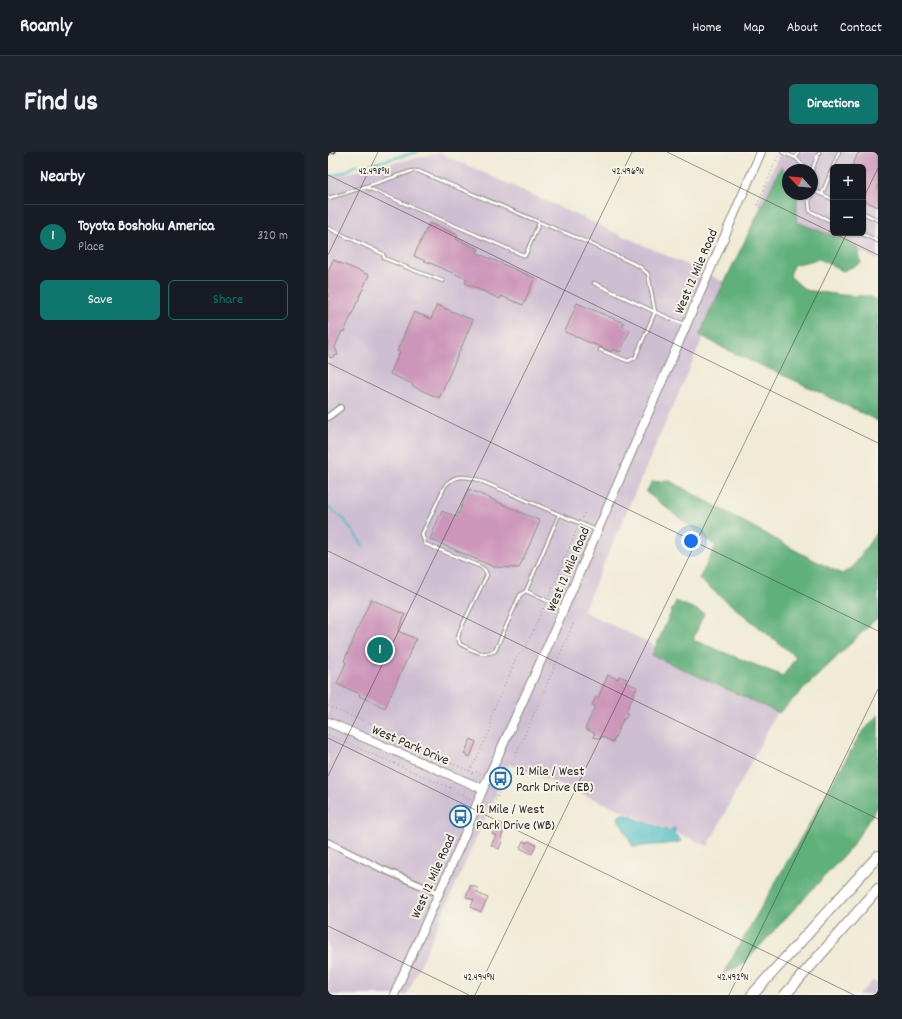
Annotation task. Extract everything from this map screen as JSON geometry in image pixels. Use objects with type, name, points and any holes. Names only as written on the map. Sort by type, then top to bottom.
[{"type":"highway","points":[[752,995],[878,856]]},
{"type":"highway","points":[[785,995],[878,889]]},
{"type":"main road","name":"West 12 Mile Road","points":[[394,995],[462,841],[483,789],[564,608],[761,152]]},
{"type":"main road","name":"West Park Drive","points":[[328,722],[483,789]]},
{"type":"street","points":[[328,417],[340,408]]},
{"type":"street","points":[[328,842],[382,869],[438,893]]},
{"type":"lane","points":[[781,152],[796,158],[802,164]]},
{"type":"lane","points":[[796,158],[798,152]]},
{"type":"lane","points":[[814,164],[819,152]]},
{"type":"lane","points":[[822,194],[839,152]]},
{"type":"lane","points":[[328,198],[412,170],[418,171],[582,240],[644,270],[648,274],[655,312],[635,358],[628,361],[600,350]]},
{"type":"lane","points":[[366,186],[525,256],[539,223]]},
{"type":"lane","points":[[818,192],[830,198]]},
{"type":"lane","points":[[810,200],[810,211],[830,221]]},
{"type":"lane","points":[[866,214],[878,220]]},
{"type":"lane","points":[[328,228],[383,254],[384,258],[443,281]]},
{"type":"lane","points":[[866,236],[878,241]]},
{"type":"lane","points":[[594,283],[686,325]]},
{"type":"lane","points":[[559,515],[526,591],[520,595],[495,651],[488,654],[481,654],[460,644],[458,638],[460,630],[487,575],[485,570],[479,566],[425,544],[422,534],[449,481],[456,477],[476,479],[597,531]]},
{"type":"lane","points":[[526,591],[564,608]]},
{"type":"path","points":[[757,205],[781,152]]},
{"type":"path","points":[[469,771],[476,760],[491,728],[491,716],[517,657],[525,649],[584,513]]},
{"type":"path","points":[[486,805],[493,805],[503,785],[574,622]]},
{"type":"path","points":[[328,706],[424,746],[439,758],[469,771],[472,773],[462,795]]},
{"type":"path","points":[[328,735],[453,789],[465,798]]},
{"type":"path","points":[[498,781],[503,785]]},
{"type":"shaded area","points":[[780,152],[878,152],[878,260],[757,205]]},
{"type":"shaded area","points":[[440,153],[727,283],[583,611],[780,706],[708,846],[509,764],[407,995],[328,995],[328,177]]},
{"type":"shaded area","points":[[872,981],[878,983],[878,995],[859,995]]},
{"type":"green space","points":[[781,167],[782,200],[797,200],[797,222],[858,246],[861,263],[843,271],[819,259],[793,265],[790,276],[805,290],[841,295],[870,296],[878,301],[878,421],[794,380],[729,351],[700,335]]},
{"type":"green space","points":[[670,481],[802,554],[842,574],[853,567],[878,530],[878,617],[779,713],[652,655],[676,601],[704,613],[693,640],[783,676],[796,657],[699,579],[716,546],[646,492],[652,482]]},
{"type":"green space","points":[[878,715],[878,806],[849,850],[743,964],[723,974],[860,735]]},
{"type":"water","points":[[624,814],[669,831],[675,828],[674,833],[681,840],[680,842],[674,843],[633,847],[618,818],[620,815]]},
{"type":"building","points":[[860,152],[878,152],[878,207],[866,201],[866,164],[853,164],[858,153],[859,154]]},
{"type":"building","points":[[429,223],[458,235],[456,239],[479,249],[477,253],[535,278],[523,305],[501,296],[500,299],[465,283],[467,279],[414,256]]},
{"type":"building","points":[[333,260],[369,275],[344,332],[342,331],[335,347],[338,355],[330,358],[328,353],[328,272]]},
{"type":"building","points":[[577,303],[624,323],[622,326],[630,330],[620,352],[613,349],[612,352],[565,332]]},
{"type":"building","points":[[437,305],[473,320],[439,398],[390,374],[400,352],[397,351],[414,312],[431,319]]},
{"type":"building","points":[[469,489],[540,521],[519,568],[494,567],[430,539],[442,511],[457,517]]},
{"type":"building","points":[[371,599],[405,615],[398,631],[416,639],[385,708],[359,696],[360,694],[337,684],[346,662],[344,661]]},
{"type":"building","points":[[608,675],[618,679],[619,676],[627,679],[625,682],[637,687],[626,712],[628,713],[625,719],[623,719],[613,742],[601,736],[600,739],[593,737],[595,733],[585,729],[595,706],[592,705],[596,697],[598,698]]},
{"type":"building","points":[[471,739],[476,742],[470,757],[464,754]]},
{"type":"building","points":[[497,822],[506,826],[501,838],[503,839],[499,849],[491,845],[496,836],[492,834]]},
{"type":"building","points":[[523,841],[527,843],[528,841],[536,845],[532,854],[520,848]]},
{"type":"building","points":[[471,885],[479,889],[477,893],[488,898],[481,912],[471,907],[474,900],[466,897]]},
{"type":"waterway","points":[[328,177],[347,171],[354,166],[367,165],[418,152]]},
{"type":"waterway","points":[[328,507],[343,518],[364,547]]},
{"type":"railway","points":[[328,153],[334,152]]},
{"type":"place","name":"Toyota Boshoku America","points":[[380,650]]},
{"type":"place","name":"12 Mile / West Park Drive (EB)","points":[[501,778]]},
{"type":"place","name":"12 Mile / West Park Drive (WB)","points":[[460,816]]}]
